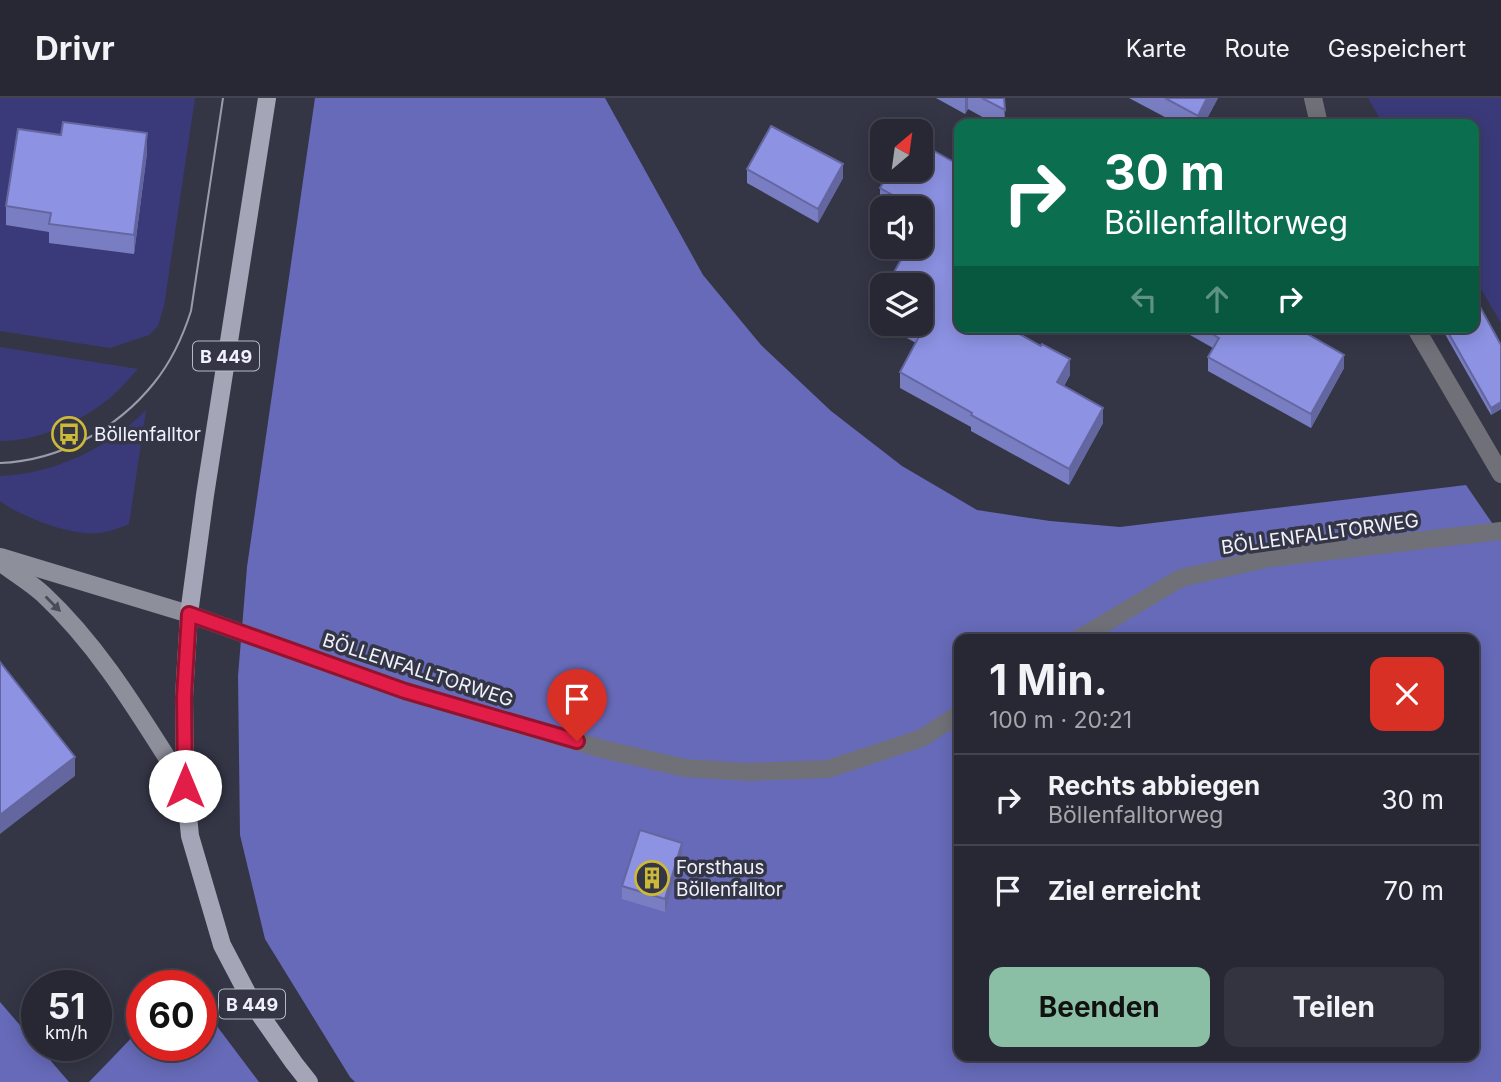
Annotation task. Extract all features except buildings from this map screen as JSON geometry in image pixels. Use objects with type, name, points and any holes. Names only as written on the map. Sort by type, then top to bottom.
[{"type":"main road","name":"B 449","points":[[267,98],[189,614],[184,697],[185,786],[190,836],[222,945],[254,1006],[309,1082]]},
{"type":"main road","points":[[0,557],[189,614]]},
{"type":"main road","points":[[0,562],[41,592],[66,617],[117,682],[185,786]]},
{"type":"street","points":[[1313,98],[1318,119]]},
{"type":"street","points":[[1419,333],[1501,474]]},
{"type":"street","name":"BÖLLENFALLTORWEG","points":[[1086,634],[1181,578],[1270,558],[1501,531]]},
{"type":"street","name":"BÖLLENFALLTORWEG","points":[[189,614],[405,691],[602,749],[685,768],[747,772],[828,769],[922,738],[954,716]]},
{"type":"shaded area","points":[[0,98],[195,98],[164,306],[158,326],[149,335],[110,348],[0,331]]},
{"type":"shaded area","points":[[315,98],[605,98],[703,275],[761,345],[831,411],[902,466],[977,510],[1050,521],[1120,527],[1466,485],[1501,536],[1501,1082],[355,1082],[265,939],[240,835],[238,676],[247,567]]},
{"type":"shaded area","points":[[1368,98],[1501,98],[1501,323],[1479,286],[1479,119],[1380,119]]},
{"type":"shaded area","points":[[0,347],[138,369],[111,397],[73,422],[30,438],[0,441]]},
{"type":"shaded area","points":[[146,410],[129,524],[102,532],[75,532],[33,519],[0,501],[0,476],[40,470],[79,456],[115,436]]},
{"type":"shaded area","points":[[0,1002],[21,1026],[21,1061],[51,1061],[69,1082],[0,1082]]},
{"type":"shaded area","points":[[217,1026],[259,1082],[89,1082],[126,1044],[126,1061],[217,1061]]},
{"type":"tram line","points":[[0,463],[44,456],[85,440],[123,415],[154,383],[166,366],[191,311],[223,98]]},
{"type":"place","name":"Böllenfalltor","points":[[69,434]]},
{"type":"place","name":"Forsthaus Böllenfalltor","points":[[652,878]]},
{"type":"route","points":[[185,786],[184,697],[189,614],[405,691],[577,741]]}]
